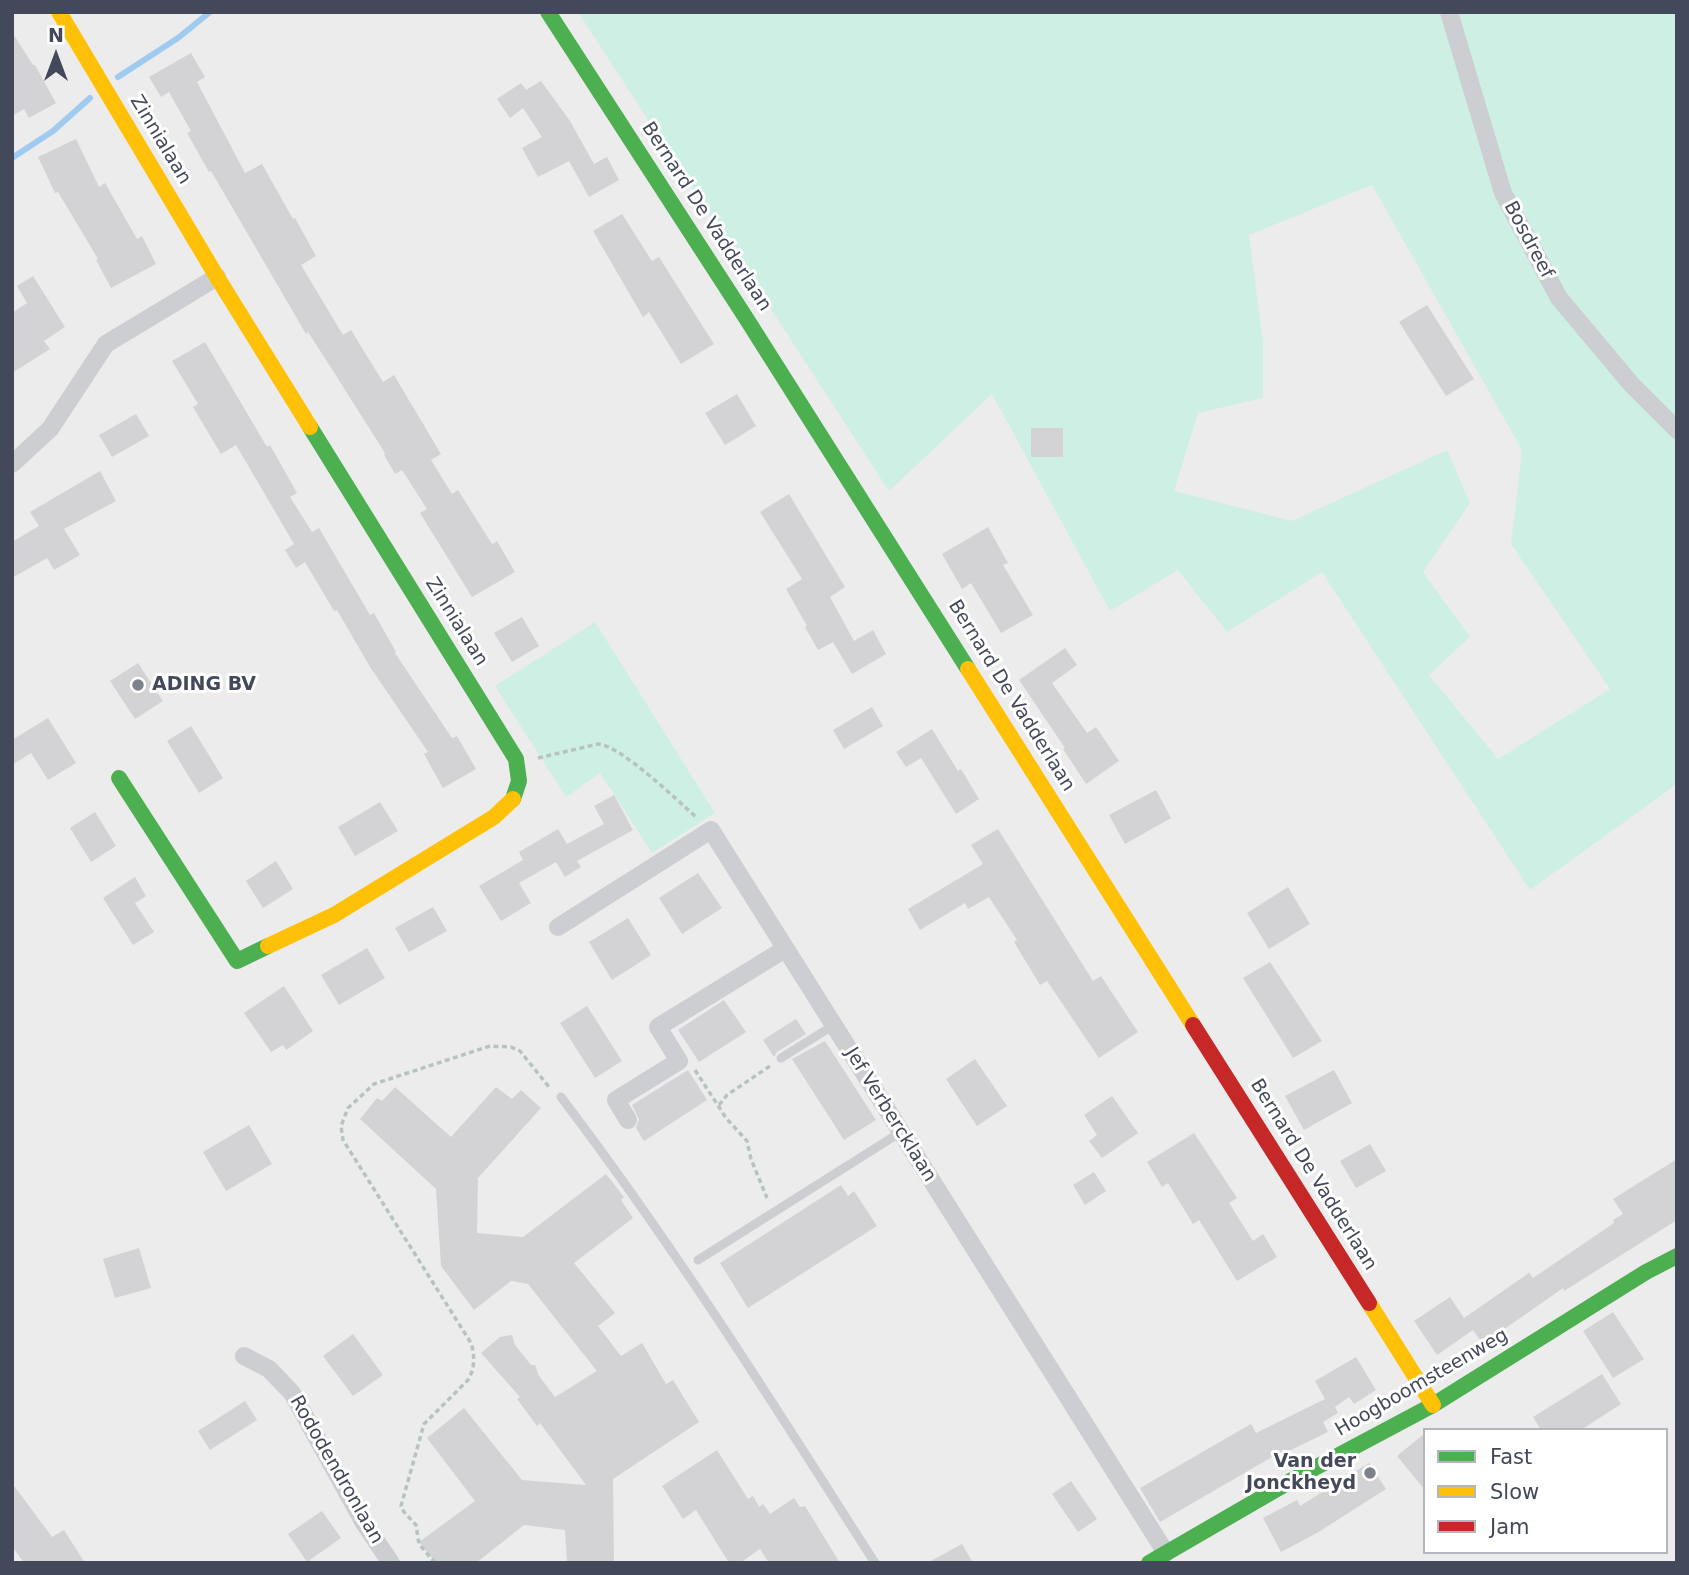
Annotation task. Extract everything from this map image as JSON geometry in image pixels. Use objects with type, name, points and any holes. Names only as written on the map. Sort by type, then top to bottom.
[{"type":"street","name":"Zinnialaan","points":[[59,12],[217,277],[516,759]]},
{"type":"street","name":"Bernard De Vadderlaan","points":[[548,12],[746,318],[1433,1405]]},
{"type":"street","name":"Bosdreef","points":[[1449,12],[1503,193],[1559,298],[1632,385],[1677,430]]},
{"type":"street","points":[[12,464],[50,429],[106,344],[217,277]]},
{"type":"street","points":[[119,778],[237,961],[334,915],[494,817],[514,798],[519,781],[516,759]]},
{"type":"street","points":[[558,927],[710,830]]},
{"type":"street","name":"Jef Verbercklaan","points":[[710,830],[1166,1553]]},
{"type":"street","points":[[628,1120],[616,1100],[679,1061],[658,1027],[786,949]]},
{"type":"street","name":"Hoogboomsteenweg","points":[[1149,1563],[1294,1479],[1433,1405],[1646,1272],[1677,1256]]},
{"type":"street","name":"Rododendronlaan","points":[[244,1356],[269,1369],[292,1393],[364,1523],[391,1563]]},
{"type":"lane","points":[[781,1058],[834,1025]]},
{"type":"lane","points":[[561,1097],[628,1185],[787,1423],[874,1563]]},
{"type":"lane","points":[[698,1261],[901,1132]]},
{"type":"path","points":[[516,759],[522,761],[606,744],[710,830]]},
{"type":"path","points":[[435,1563],[418,1544],[416,1525],[401,1506],[424,1424],[468,1380],[473,1372],[474,1352],[343,1139],[341,1126],[348,1108],[374,1084],[490,1046],[511,1047],[520,1051],[556,1096],[561,1097]]},
{"type":"path","points":[[719,1105],[727,1095],[781,1058]]},
{"type":"path","points":[[679,1061],[689,1062],[726,1118],[747,1141],[751,1159],[774,1213]]},
{"type":"green space","points":[[578,12],[1677,12],[1677,784],[1530,890],[1322,572],[1227,632],[1178,570],[1110,611],[992,394],[889,491]],"holes":[[[1372,185],[1522,450],[1511,544],[1610,689],[1498,759],[1429,675],[1470,637],[1423,572],[1470,503],[1447,450],[1292,521],[1174,491],[1198,413],[1263,398],[1263,342],[1249,235]]]},
{"type":"green space","points":[[595,622],[715,813],[652,853],[600,773],[566,797],[495,686]]},
{"type":"building","points":[[12,32],[35,65],[56,103],[29,118],[24,109],[12,116]]},
{"type":"building","points":[[191,53],[205,77],[197,82],[245,173],[262,164],[316,256],[301,265],[343,335],[351,330],[383,382],[394,375],[441,454],[431,460],[452,494],[458,490],[492,544],[497,541],[515,572],[472,597],[420,513],[427,509],[402,470],[395,474],[385,453],[335,374],[308,332],[306,334],[211,171],[209,172],[187,133],[191,131],[169,92],[161,97],[149,77]]},
{"type":"building","points":[[541,81],[570,121],[594,164],[607,157],[619,180],[589,197],[569,161],[538,177],[522,148],[542,137],[523,108],[510,118],[497,99],[521,83],[526,90]]},
{"type":"building","points":[[76,139],[99,187],[105,183],[137,239],[142,236],[156,264],[111,288],[96,260],[98,259],[58,192],[55,193],[38,157]]},
{"type":"building","points":[[622,214],[652,261],[659,257],[714,344],[681,364],[649,312],[643,317],[593,231]]},
{"type":"building","points":[[33,276],[65,327],[44,341],[50,349],[12,373],[12,313],[27,303],[17,286]]},
{"type":"building","points":[[1427,305],[1474,379],[1446,396],[1399,322]]},
{"type":"building","points":[[205,342],[267,447],[270,445],[297,493],[290,497],[312,532],[319,528],[370,615],[374,613],[395,653],[452,738],[457,736],[476,769],[443,788],[424,754],[428,752],[370,667],[337,610],[334,611],[305,562],[296,568],[285,550],[294,544],[236,445],[221,454],[193,407],[198,404],[172,361]]},
{"type":"building","points":[[737,394],[756,426],[725,445],[705,413]]},
{"type":"building","points":[[136,414],[149,436],[112,457],[99,435]]},
{"type":"building","points":[[1031,428],[1063,428],[1063,457],[1031,457]]},
{"type":"building","points":[[100,471],[116,501],[64,529],[80,555],[54,570],[47,558],[12,578],[12,542],[39,526],[30,512]]},
{"type":"building","points":[[789,494],[845,587],[830,597],[854,641],[873,630],[886,654],[852,674],[833,642],[818,650],[786,589],[802,579],[760,512]]},
{"type":"building","points":[[988,527],[1008,563],[1003,565],[1033,615],[1001,633],[971,583],[962,589],[942,554]]},
{"type":"building","points":[[522,617],[539,646],[512,662],[494,633]]},
{"type":"building","points":[[1065,648],[1077,665],[1052,683],[1087,733],[1096,727],[1119,761],[1086,784],[1019,680]]},
{"type":"building","points":[[138,663],[163,701],[135,719],[110,681]]},
{"type":"building","points":[[872,707],[883,726],[844,749],[833,730]]},
{"type":"building","points":[[48,718],[76,763],[48,780],[31,753],[12,765],[12,740]]},
{"type":"building","points":[[191,726],[223,778],[199,793],[167,741]]},
{"type":"building","points":[[932,729],[979,799],[956,814],[921,758],[906,767],[896,752]]},
{"type":"building","points":[[1156,790],[1171,818],[1125,844],[1109,815]]},
{"type":"building","points":[[614,795],[633,830],[577,861],[581,867],[565,877],[556,862],[519,883],[531,903],[501,921],[479,886],[523,860],[519,852],[558,829],[567,844],[604,824],[594,806]]},
{"type":"building","points":[[380,802],[398,831],[355,856],[338,827]]},
{"type":"building","points":[[95,812],[116,846],[91,862],[70,828]]},
{"type":"building","points":[[998,829],[1093,981],[1101,976],[1138,1032],[1099,1058],[1047,981],[1040,985],[1014,942],[1017,940],[989,897],[968,909],[965,903],[920,930],[908,909],[983,864],[971,845]]},
{"type":"building","points":[[276,861],[293,889],[263,908],[246,881]]},
{"type":"building","points":[[698,873],[722,908],[682,934],[659,898]]},
{"type":"building","points":[[135,877],[146,896],[135,903],[154,932],[133,945],[103,898]]},
{"type":"building","points":[[1288,887],[1310,924],[1269,949],[1247,913]]},
{"type":"building","points":[[433,907],[447,931],[409,952],[395,928]]},
{"type":"building","points":[[628,918],[651,955],[612,980],[589,942]]},
{"type":"building","points":[[367,948],[385,978],[339,1005],[321,975]]},
{"type":"building","points":[[1270,962],[1322,1041],[1293,1058],[1243,978]]},
{"type":"building","points":[[284,986],[313,1031],[286,1050],[283,1045],[271,1052],[244,1013]]},
{"type":"building","points":[[724,1000],[746,1032],[699,1062],[678,1030]]},
{"type":"building","points":[[587,1006],[622,1061],[595,1078],[560,1023]]},
{"type":"building","points":[[796,1019],[806,1034],[777,1052],[774,1057],[763,1040]]},
{"type":"building","points":[[825,1041],[876,1120],[844,1140],[792,1059]]},
{"type":"building","points":[[975,1059],[1007,1106],[977,1126],[946,1079]]},
{"type":"building","points":[[688,1070],[707,1100],[644,1141],[636,1128],[639,1119],[632,1105]]},
{"type":"building","points":[[1334,1070],[1352,1103],[1304,1130],[1285,1096]]},
{"type":"building","points":[[395,1087],[451,1137],[496,1087],[512,1099],[521,1090],[541,1108],[478,1178],[477,1233],[523,1237],[606,1174],[624,1197],[621,1200],[633,1218],[574,1263],[615,1313],[598,1326],[621,1356],[642,1343],[666,1384],[673,1380],[699,1422],[613,1479],[614,1563],[567,1563],[565,1530],[524,1525],[476,1563],[436,1563],[419,1542],[475,1501],[427,1438],[464,1408],[522,1480],[586,1485],[540,1423],[537,1426],[517,1399],[520,1397],[481,1353],[500,1337],[512,1335],[515,1345],[531,1365],[535,1365],[539,1376],[555,1397],[597,1371],[528,1284],[511,1281],[474,1310],[441,1266],[436,1189],[360,1119],[377,1098],[382,1101]]},
{"type":"building","points":[[1112,1096],[1138,1133],[1102,1158],[1089,1141],[1097,1135],[1084,1115]]},
{"type":"building","points":[[249,1125],[272,1164],[226,1191],[203,1152]]},
{"type":"building","points":[[1194,1133],[1237,1198],[1229,1203],[1253,1241],[1263,1234],[1277,1257],[1237,1281],[1199,1220],[1193,1224],[1168,1183],[1162,1187],[1147,1162]]},
{"type":"building","points":[[1370,1144],[1386,1171],[1356,1188],[1340,1161]]},
{"type":"building","points":[[1677,1159],[1677,1220],[1564,1291],[1563,1288],[1483,1344],[1473,1330],[1437,1355],[1414,1321],[1450,1297],[1464,1318],[1529,1273],[1533,1278],[1614,1223],[1613,1220],[1623,1214],[1613,1199]]},
{"type":"building","points":[[1094,1172],[1106,1191],[1085,1205],[1073,1185]]},
{"type":"building","points":[[841,1185],[848,1196],[854,1191],[877,1226],[748,1308],[720,1263]]},
{"type":"building","points":[[139,1248],[151,1288],[115,1298],[103,1259]]},
{"type":"building","points":[[1613,1312],[1644,1359],[1613,1378],[1583,1331]]},
{"type":"building","points":[[353,1334],[383,1375],[353,1396],[323,1356]]},
{"type":"building","points":[[1356,1357],[1376,1390],[1354,1404],[1349,1397],[1335,1407],[1338,1413],[1323,1422],[1328,1432],[1285,1453],[1284,1450],[1160,1522],[1140,1488],[1251,1424],[1256,1433],[1325,1399],[1315,1381]]},
{"type":"building","points":[[1602,1374],[1621,1404],[1584,1428],[1540,1428],[1533,1417]]},
{"type":"building","points":[[245,1401],[257,1420],[210,1450],[198,1431]]},
{"type":"building","points":[[1423,1435],[1423,1488],[1397,1456]]},
{"type":"building","points":[[717,1450],[748,1499],[753,1496],[759,1507],[763,1504],[770,1514],[794,1498],[800,1507],[805,1506],[840,1563],[769,1563],[760,1549],[740,1563],[729,1563],[696,1510],[683,1519],[662,1486]]},
{"type":"building","points":[[1369,1463],[1386,1489],[1317,1533],[1281,1552],[1263,1518],[1297,1500],[1300,1506]]},
{"type":"building","points":[[1071,1481],[1097,1519],[1078,1532],[1052,1494]]},
{"type":"building","points":[[12,1483],[52,1537],[64,1530],[85,1563],[24,1563],[12,1546]]},
{"type":"building","points":[[322,1511],[341,1538],[307,1562],[288,1534]]},
{"type":"building","points":[[962,1544],[973,1563],[927,1563]]},
{"type":"waterway","points":[[118,77],[178,38],[210,12]]},
{"type":"waterway","points":[[12,158],[53,131],[90,98]]},
{"type":"traffic: fast","points":[[548,12],[968,669]]},
{"type":"traffic: fast","points":[[310,427],[516,759],[519,781],[513,799]]},
{"type":"traffic: fast","points":[[119,778],[237,961],[268,946]]},
{"type":"traffic: fast","points":[[1149,1563],[1294,1479],[1433,1405],[1646,1272],[1677,1256]]},
{"type":"traffic: slow","points":[[59,12],[310,427]]},
{"type":"traffic: slow","points":[[968,669],[1193,1025]]},
{"type":"traffic: slow","points":[[268,946],[334,915],[494,817],[513,799]]},
{"type":"traffic: slow","points":[[1369,1303],[1433,1405]]},
{"type":"traffic: jam","points":[[1193,1025],[1369,1303]]},
{"type":"place","name":"ADING BV","points":[[138,685]]},
{"type":"place","name":"Van der Jonckheyd","points":[[1370,1473]]}]
